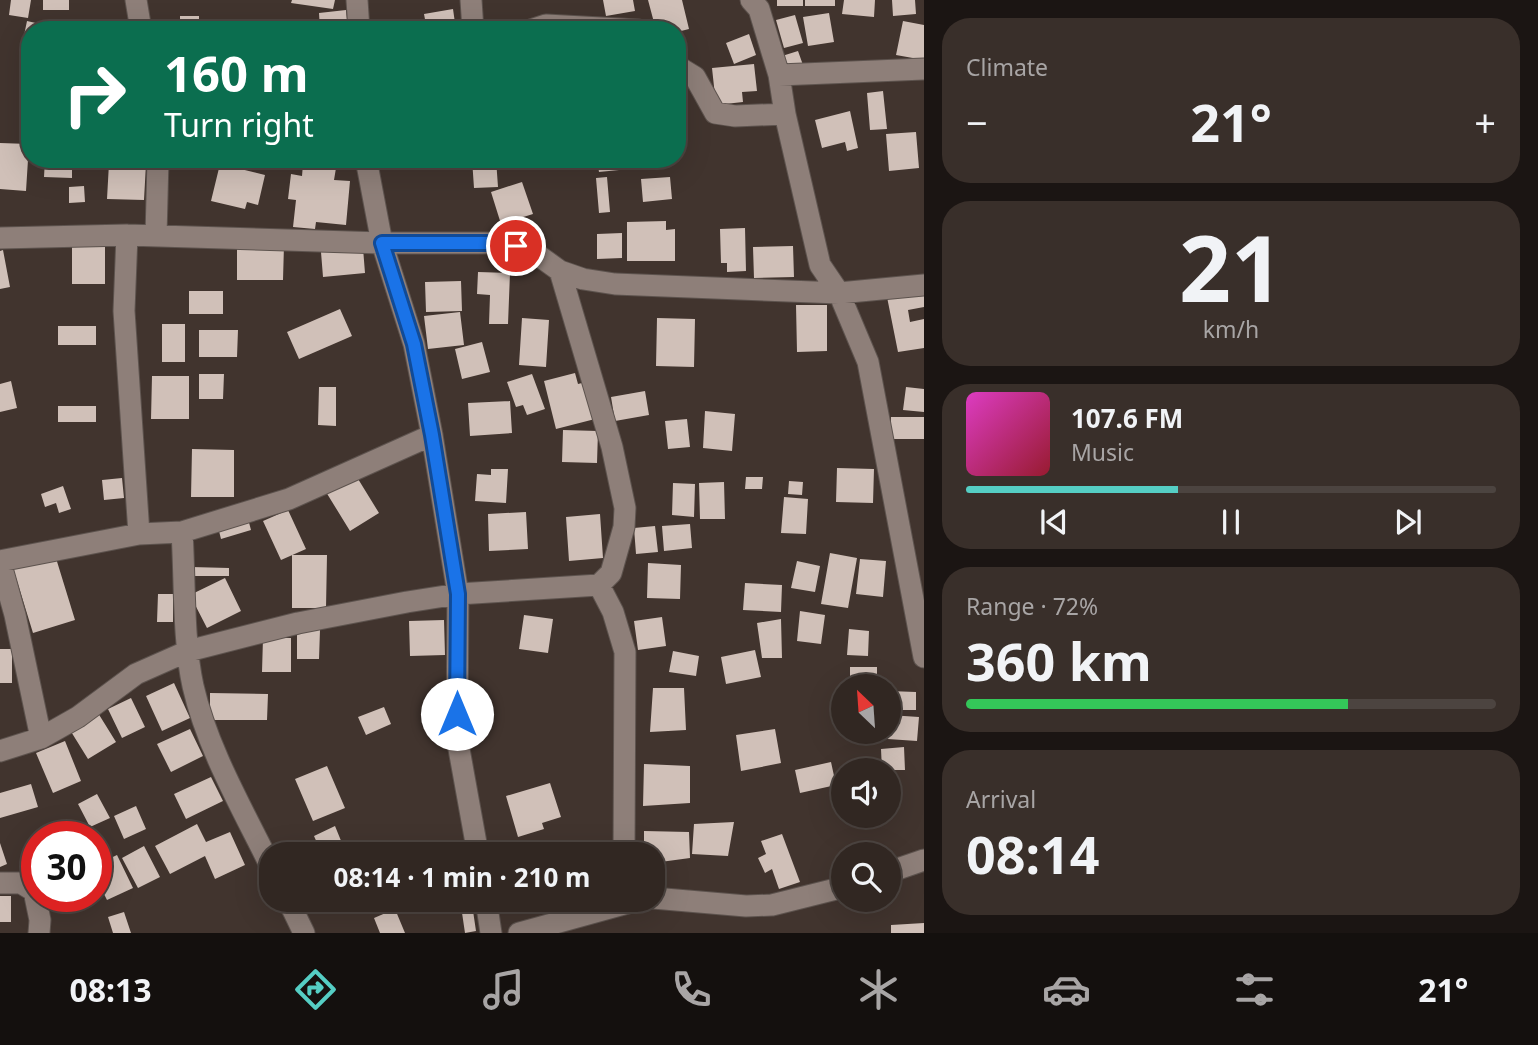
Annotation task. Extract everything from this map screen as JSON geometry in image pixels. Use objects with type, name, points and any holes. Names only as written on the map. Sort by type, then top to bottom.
[{"type":"street","points":[[136,0],[140,21]]},
{"type":"street","points":[[357,0],[358,21]]},
{"type":"street","points":[[471,0],[472,21]]},
{"type":"street","points":[[751,0],[759,9],[779,75],[785,114],[820,265],[839,293],[868,362],[924,657]]},
{"type":"street","points":[[779,75],[924,69]]},
{"type":"street","points":[[686,72],[695,77],[715,113],[735,116],[785,114]]},
{"type":"street","points":[[156,236],[158,168]]},
{"type":"street","points":[[368,168],[382,243],[414,344],[458,594],[457,738],[476,842]]},
{"type":"street","points":[[0,239],[127,235],[382,243],[499,243],[535,253],[560,271],[583,279],[615,284],[839,293],[924,285]]},
{"type":"street","points":[[127,235],[124,311],[139,534]]},
{"type":"street","points":[[0,751],[41,738],[78,717],[136,674],[188,651],[298,623],[458,594],[599,584],[611,573],[624,527],[625,508],[612,447],[560,271]]},
{"type":"street","points":[[41,738],[15,615],[0,561],[139,534],[182,531],[289,499],[432,435]]},
{"type":"street","points":[[182,531],[188,651],[193,686],[219,764],[259,843]]},
{"type":"street","points":[[599,584],[613,612],[625,652],[624,842]]},
{"type":"street","points":[[901,868],[924,860]]},
{"type":"street","points":[[0,883],[21,883],[34,891],[40,920],[39,933]]},
{"type":"street","points":[[665,899],[746,906],[772,905],[831,890]]},
{"type":"street","points":[[294,912],[304,933]]},
{"type":"street","points":[[487,912],[491,933]]},
{"type":"street","points":[[519,933],[591,912]]},
{"type":"building","points":[[11,0],[31,0],[28,18],[9,15]]},
{"type":"building","points":[[43,0],[69,0],[69,10],[43,10]]},
{"type":"building","points":[[292,0],[335,0],[333,9],[291,3]]},
{"type":"building","points":[[603,0],[633,0],[635,11],[606,16]]},
{"type":"building","points":[[648,0],[682,0],[689,29],[686,30],[686,21],[654,21]]},
{"type":"building","points":[[777,0],[803,0],[803,6],[777,6]]},
{"type":"building","points":[[805,0],[835,0],[835,6],[805,6]]},
{"type":"building","points":[[844,0],[875,0],[874,17],[842,14]]},
{"type":"building","points":[[892,0],[915,0],[916,14],[893,16]]},
{"type":"building","points":[[453,9],[455,21],[425,21],[424,14]]},
{"type":"building","points":[[346,10],[347,21],[319,21],[319,13]]},
{"type":"building","points":[[829,13],[834,42],[808,46],[803,17]]},
{"type":"building","points":[[795,15],[803,43],[784,48],[776,20]]},
{"type":"building","points":[[180,16],[199,16],[199,21],[180,21]]},
{"type":"building","points":[[903,21],[924,25],[924,60],[896,55]]},
{"type":"building","points":[[749,34],[756,55],[734,64],[726,43]]},
{"type":"building","points":[[798,51],[803,65],[787,71],[782,56]]},
{"type":"building","points":[[754,64],[757,91],[742,92],[743,102],[716,105],[712,68]]},
{"type":"building","points":[[883,91],[887,129],[870,130],[867,93]]},
{"type":"building","points":[[850,111],[858,148],[847,151],[845,142],[822,148],[815,120]]},
{"type":"building","points":[[916,132],[919,168],[889,171],[886,134]]},
{"type":"building","points":[[0,143],[21,144],[21,168],[27,168],[26,191],[0,189]]},
{"type":"building","points":[[44,168],[72,168],[72,178],[44,177]]},
{"type":"building","points":[[109,168],[146,168],[144,200],[107,199]]},
{"type":"building","points":[[219,168],[236,168],[265,175],[258,205],[247,202],[245,209],[211,201]]},
{"type":"building","points":[[303,168],[336,168],[334,180],[350,181],[346,225],[316,222],[315,229],[293,227],[296,200],[288,199],[291,174],[302,176]]},
{"type":"building","points":[[473,168],[497,168],[498,187],[474,188]]},
{"type":"building","points":[[598,168],[639,168],[599,172]]},
{"type":"building","points":[[607,177],[610,212],[599,213],[596,178]]},
{"type":"building","points":[[670,177],[672,199],[643,202],[641,179]]},
{"type":"building","points":[[522,182],[533,214],[501,224],[491,192]]},
{"type":"building","points":[[84,186],[85,202],[69,203],[69,187]]},
{"type":"building","points":[[666,221],[666,230],[675,229],[675,261],[627,261],[627,222]]},
{"type":"building","points":[[745,228],[746,271],[727,272],[727,263],[721,263],[720,229]]},
{"type":"building","points":[[622,233],[622,258],[597,259],[597,234]]},
{"type":"building","points":[[72,245],[105,245],[105,284],[72,284]]},
{"type":"building","points":[[237,245],[284,245],[283,280],[237,280]]},
{"type":"building","points":[[793,246],[794,277],[754,278],[753,247]]},
{"type":"building","points":[[363,248],[365,273],[323,277],[321,252]]},
{"type":"building","points":[[3,250],[10,287],[0,289],[0,251]]},
{"type":"building","points":[[478,272],[510,273],[508,324],[489,324],[490,295],[477,294]]},
{"type":"building","points":[[461,281],[462,311],[426,312],[425,282]]},
{"type":"building","points":[[924,290],[924,307],[908,310],[910,322],[924,319],[924,348],[898,352],[887,297]]},
{"type":"building","points":[[189,291],[223,291],[223,314],[189,314]]},
{"type":"building","points":[[796,305],[827,305],[827,351],[797,352]]},
{"type":"building","points":[[340,309],[352,336],[299,359],[287,332]]},
{"type":"building","points":[[460,312],[464,345],[428,349],[424,316]]},
{"type":"building","points":[[522,318],[549,320],[546,367],[519,365]]},
{"type":"building","points":[[657,318],[695,319],[694,367],[656,366]]},
{"type":"building","points":[[162,324],[185,324],[185,362],[162,362]]},
{"type":"building","points":[[58,326],[96,326],[96,345],[58,345]]},
{"type":"building","points":[[199,330],[238,330],[237,357],[199,357]]},
{"type":"building","points":[[482,342],[490,372],[462,379],[455,349]]},
{"type":"building","points":[[575,373],[578,384],[586,382],[595,419],[556,429],[544,381]]},
{"type":"building","points":[[199,374],[224,374],[223,399],[199,399]]},
{"type":"building","points":[[532,374],[545,409],[527,415],[523,405],[516,407],[507,382]]},
{"type":"building","points":[[152,376],[189,376],[189,419],[151,419]]},
{"type":"building","points":[[11,381],[17,408],[0,412],[0,384]]},
{"type":"building","points":[[319,387],[336,387],[336,426],[318,425]]},
{"type":"building","points":[[906,387],[924,389],[924,412],[903,410]]},
{"type":"building","points":[[645,391],[649,415],[615,421],[611,397]]},
{"type":"building","points":[[510,401],[512,433],[470,436],[468,403]]},
{"type":"building","points":[[58,406],[96,406],[96,422],[58,422]]},
{"type":"building","points":[[705,411],[735,414],[732,451],[703,448]]},
{"type":"building","points":[[891,417],[924,417],[924,439],[891,439]]},
{"type":"building","points":[[687,419],[690,447],[668,449],[665,421]]},
{"type":"building","points":[[563,430],[598,431],[597,463],[562,462]]},
{"type":"building","points":[[192,449],[234,450],[234,497],[191,497]]},
{"type":"building","points":[[837,468],[874,469],[873,503],[836,502]]},
{"type":"building","points":[[491,469],[508,469],[506,503],[475,501],[477,474],[491,475]]},
{"type":"building","points":[[355,474],[379,513],[350,531],[326,492]]},
{"type":"building","points":[[746,477],[763,477],[762,489],[745,489]]},
{"type":"building","points":[[122,478],[124,498],[104,500],[102,480]]},
{"type":"building","points":[[789,481],[803,482],[802,495],[788,494]]},
{"type":"building","points":[[724,482],[725,519],[700,519],[699,483]]},
{"type":"building","points":[[673,483],[695,484],[694,517],[672,515]]},
{"type":"building","points":[[63,486],[71,509],[59,513],[56,503],[45,507],[41,494]]},
{"type":"building","points":[[784,497],[808,499],[806,534],[781,533]]},
{"type":"building","points":[[288,510],[306,549],[281,560],[263,521]]},
{"type":"building","points":[[526,512],[528,549],[489,551],[488,514]]},
{"type":"building","points":[[600,514],[603,558],[569,561],[566,517]]},
{"type":"building","points":[[247,515],[251,530],[221,539],[217,523]]},
{"type":"building","points":[[690,524],[692,548],[664,551],[662,526]]},
{"type":"building","points":[[655,526],[658,552],[636,554],[634,528]]},
{"type":"building","points":[[830,553],[857,558],[848,608],[821,604]]},
{"type":"building","points":[[55,555],[75,620],[33,633],[13,568]]},
{"type":"building","points":[[292,555],[327,555],[326,608],[292,608]]},
{"type":"building","points":[[860,559],[886,561],[883,597],[856,594]]},
{"type":"building","points":[[797,561],[820,566],[815,592],[791,588]]},
{"type":"building","points":[[648,563],[681,565],[680,599],[647,598]]},
{"type":"building","points":[[191,567],[229,568],[229,576],[191,576]]},
{"type":"building","points":[[225,578],[241,611],[207,628],[190,595]]},
{"type":"building","points":[[745,583],[782,585],[781,612],[743,610]]},
{"type":"building","points":[[158,594],[173,594],[173,622],[157,622]]},
{"type":"building","points":[[800,611],[825,615],[821,644],[797,641]]},
{"type":"building","points":[[524,615],[553,619],[548,653],[519,649]]},
{"type":"building","points":[[662,617],[666,646],[638,650],[634,621]]},
{"type":"building","points":[[781,619],[782,658],[762,658],[757,623]]},
{"type":"building","points":[[444,620],[445,655],[410,656],[409,621]]},
{"type":"building","points":[[297,629],[320,630],[319,659],[297,659]]},
{"type":"building","points":[[849,629],[869,631],[868,656],[847,655]]},
{"type":"building","points":[[263,638],[291,638],[291,672],[262,672]]},
{"type":"building","points":[[0,649],[12,649],[12,683],[0,683]]},
{"type":"building","points":[[755,650],[761,677],[726,684],[721,657]]},
{"type":"building","points":[[673,651],[699,656],[696,676],[669,672]]},
{"type":"building","points":[[850,667],[877,667],[877,674],[850,674]]},
{"type":"building","points":[[174,683],[190,718],[162,731],[146,696]]},
{"type":"building","points":[[653,688],[684,688],[686,730],[650,732]]},
{"type":"building","points":[[901,691],[916,692],[916,710],[901,710]]},
{"type":"building","points":[[210,693],[268,694],[267,720],[210,720]]},
{"type":"building","points":[[131,698],[145,727],[122,738],[108,709]]},
{"type":"building","points":[[384,707],[391,724],[366,735],[358,717]]},
{"type":"building","points":[[98,713],[116,742],[88,759],[70,730]]},
{"type":"building","points":[[901,716],[919,717],[917,741],[901,740]]},
{"type":"building","points":[[190,729],[203,756],[171,772],[157,744]]},
{"type":"building","points":[[775,729],[781,763],[741,771],[736,735]]},
{"type":"building","points":[[65,741],[81,781],[53,793],[36,753]]},
{"type":"building","points":[[904,747],[905,770],[901,770],[901,758],[881,758],[881,749]]},
{"type":"building","points":[[831,762],[831,786],[800,793],[795,770]]},
{"type":"building","points":[[644,764],[690,766],[690,803],[643,806]]},
{"type":"building","points":[[327,766],[345,808],[313,821],[295,779]]},
{"type":"building","points":[[211,777],[223,801],[186,819],[174,794]]},
{"type":"building","points":[[550,783],[561,817],[542,823],[544,829],[518,837],[506,796]]},
{"type":"building","points":[[31,784],[38,807],[0,818],[0,793]]},
{"type":"building","points":[[97,794],[110,818],[103,821],[87,821],[78,804]]},
{"type":"building","points":[[136,806],[146,829],[124,839],[114,816]]},
{"type":"building","points":[[734,822],[728,856],[692,854],[694,824]]},
{"type":"building","points":[[197,824],[206,842],[230,832],[245,865],[215,879],[205,856],[170,874],[155,846]]},
{"type":"building","points":[[335,826],[342,842],[317,842],[314,836]]},
{"type":"building","points":[[644,831],[689,832],[690,858],[665,861],[665,842],[644,842]]},
{"type":"building","points":[[782,834],[800,882],[779,889],[772,869],[765,873],[758,858],[766,854],[761,841]]},
{"type":"building","points":[[0,843],[7,864],[0,867]]},
{"type":"building","points":[[144,846],[160,877],[138,888],[122,858]]},
{"type":"building","points":[[117,855],[133,888],[112,898],[112,857]]},
{"type":"building","points":[[0,896],[11,896],[11,922],[0,922]]},
{"type":"building","points":[[124,912],[131,933],[113,933],[108,917]]},
{"type":"building","points":[[388,912],[396,912],[405,933],[380,933],[374,918]]},
{"type":"building","points":[[462,912],[473,912],[476,931],[465,933]]},
{"type":"building","points":[[924,923],[924,933],[891,933],[891,925]]},
{"type":"route","points":[[457,714],[458,594],[414,344],[382,243],[499,243],[516,246]]}]
